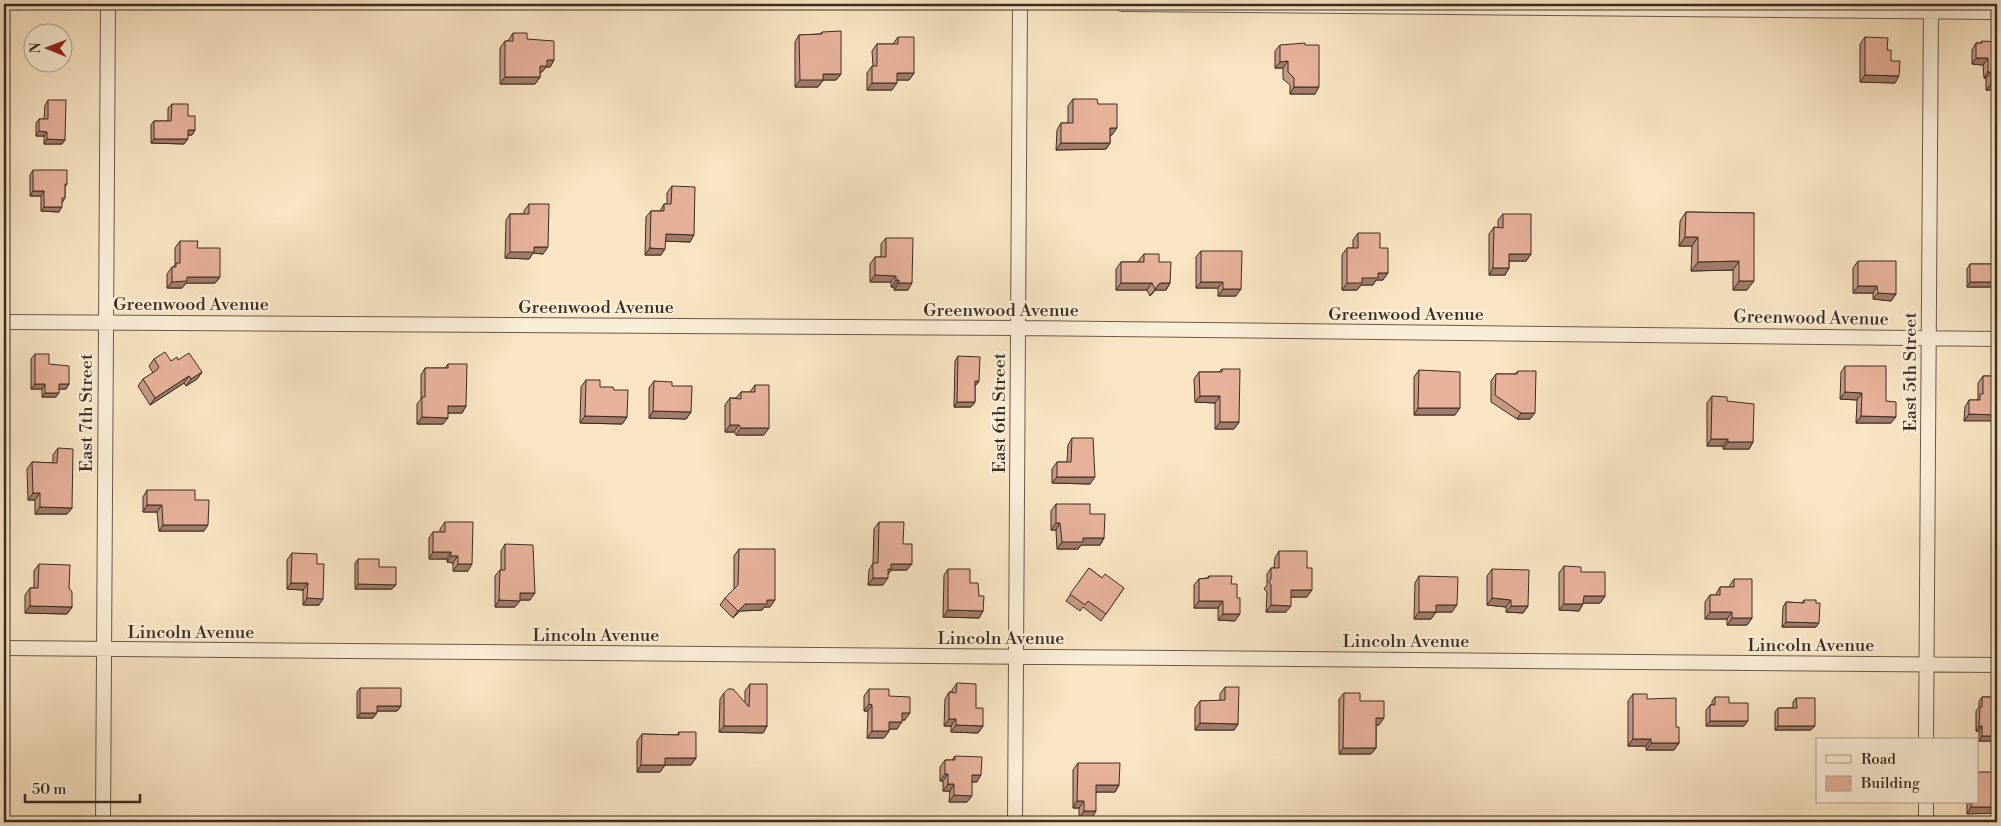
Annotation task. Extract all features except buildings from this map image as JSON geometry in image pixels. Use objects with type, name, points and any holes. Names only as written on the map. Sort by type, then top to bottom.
[{"type":"street","name":"East 7th Street","points":[[102,822],[108,4]]},
{"type":"street","name":"East 6th Street","points":[[1015,822],[1020,4]]},
{"type":"street","points":[[1122,4],[1931,8],[1997,12]]},
{"type":"street","name":"East 5th Street","points":[[1926,738],[1931,8]]},
{"type":"street","name":"Greenwood Avenue","points":[[4,322],[1018,328],[1997,339]]},
{"type":"street","name":"Lincoln Avenue","points":[[4,648],[1997,665]]},
{"type":"street","points":[[1926,804],[1926,822]]}]
